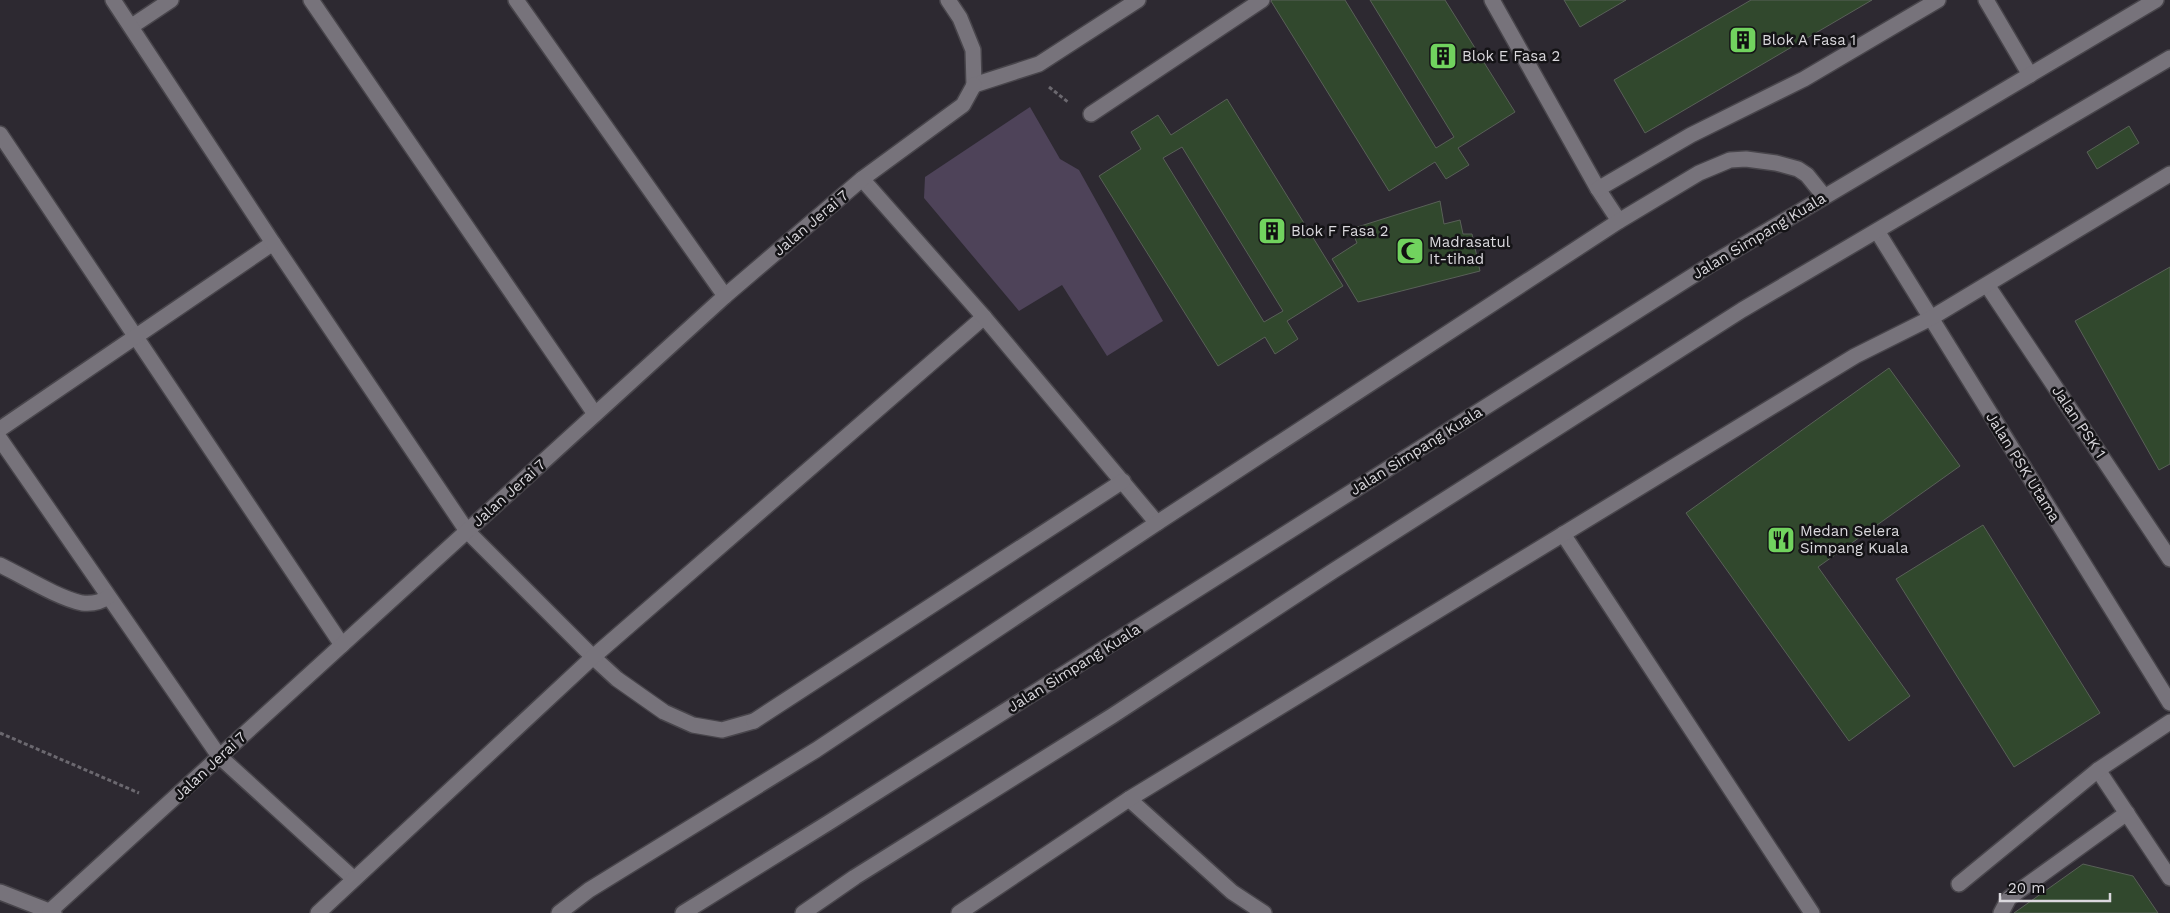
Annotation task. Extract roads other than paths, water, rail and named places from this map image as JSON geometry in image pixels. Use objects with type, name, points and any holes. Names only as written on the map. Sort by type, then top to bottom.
[{"type":"street","points":[[113,0],[132,26],[273,243],[467,531],[593,657],[617,679],[664,712],[693,725],[722,730],[754,722],[1122,481]]},
{"type":"street","points":[[132,26],[171,0]]},
{"type":"street","points":[[311,0],[595,414]]},
{"type":"street","points":[[516,0],[725,296]]},
{"type":"street","points":[[948,0],[960,18],[973,50],[974,85],[1039,64],[1138,0]]},
{"type":"street","points":[[1090,114],[1262,0]]},
{"type":"street","points":[[1492,0],[1598,189],[1619,221]]},
{"type":"street","points":[[1598,189],[1691,134],[1804,79],[1938,0]]},
{"type":"street","points":[[1986,0],[2030,75]]},
{"type":"street","name":"Jalan Simpang Kuala","points":[[683,913],[1713,263],[2156,0]]},
{"type":"street","points":[[803,913],[864,872],[1112,716],[1333,571],[1742,310],[2170,58]]},
{"type":"street","name":"Jalan Jerai 7","points":[[52,912],[219,756],[725,296],[862,179],[963,104],[974,85]]},
{"type":"street","points":[[0,134],[137,336],[342,645]]},
{"type":"street","points":[[559,913],[589,890],[816,750],[1157,523],[1619,221],[1699,172],[1730,160],[1746,159],[1776,163],[1798,169],[1815,183],[1824,196]]},
{"type":"street","points":[[960,913],[1129,799],[1855,356],[1931,318],[2170,174]]},
{"type":"street","points":[[862,179],[984,317],[1157,523]]},
{"type":"street","name":"Jalan PSK Utama","points":[[1877,231],[2170,703]]},
{"type":"street","points":[[0,429],[273,243]]},
{"type":"street","name":"Jalan PSK 1","points":[[1987,285],[2170,559]]},
{"type":"street","points":[[318,913],[593,657],[984,317]]},
{"type":"street","points":[[0,439],[219,756],[354,879]]},
{"type":"street","points":[[1563,534],[1812,913]]},
{"type":"street","points":[[0,565],[70,599],[84,603],[102,601],[108,597]]},
{"type":"street","points":[[1959,884],[2098,770],[2170,722]]},
{"type":"street","points":[[2098,770],[2170,878]]},
{"type":"street","points":[[1129,799],[1232,892],[1264,913]]},
{"type":"street","points":[[2001,913],[2009,898],[2127,813]]},
{"type":"street","points":[[0,892],[52,912]]},
{"type":"place","name":"Blok A Fasa 1","points":[[1743,40]]},
{"type":"place","name":"Blok E Fasa 2","points":[[1443,56]]},
{"type":"place","name":"Blok F Fasa 2","points":[[1272,231]]},
{"type":"place","name":"Madrasatul It-tihad","points":[[1410,251]]},
{"type":"place","name":"Medan Selera Simpang Kuala","points":[[1781,540]]}]
